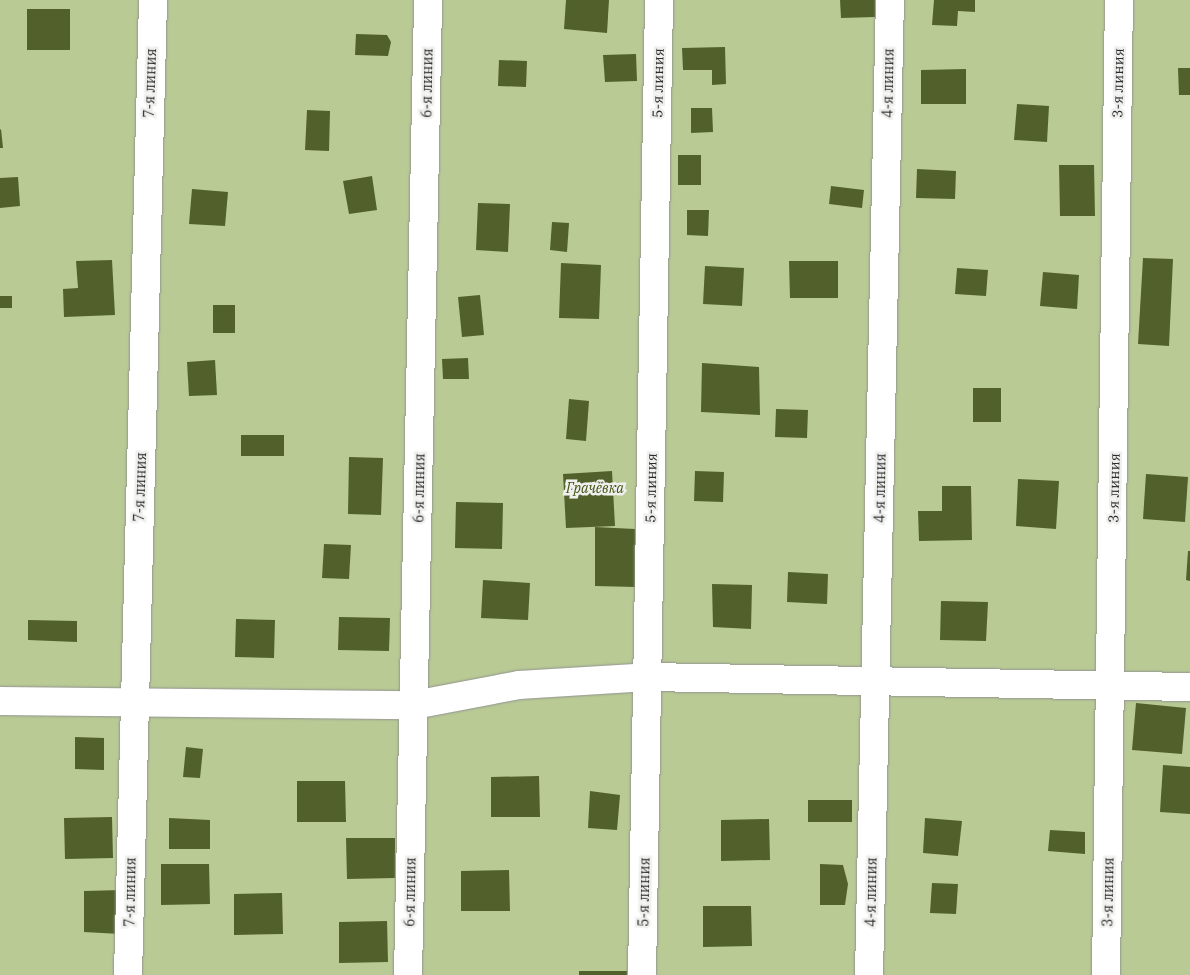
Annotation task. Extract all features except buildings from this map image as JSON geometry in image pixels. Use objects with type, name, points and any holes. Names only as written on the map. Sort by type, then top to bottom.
[{"type":"street","name":"7-я линия","points":[[128,975],[153,0]]},
{"type":"street","name":"6-я линия","points":[[408,975],[428,0]]},
{"type":"street","name":"5-я линия","points":[[642,975],[659,0]]},
{"type":"street","name":"4-я линия","points":[[869,975],[890,0]]},
{"type":"street","name":"3-я линия","points":[[1106,975],[1112,685],[1119,0]]},
{"type":"street","points":[[0,701],[134,704],[414,705],[520,685],[648,677],[876,683],[1190,687]]},
{"type":"green space","name":"Грачёвка","points":[[0,0],[1190,0],[1190,975],[0,975]]}]
